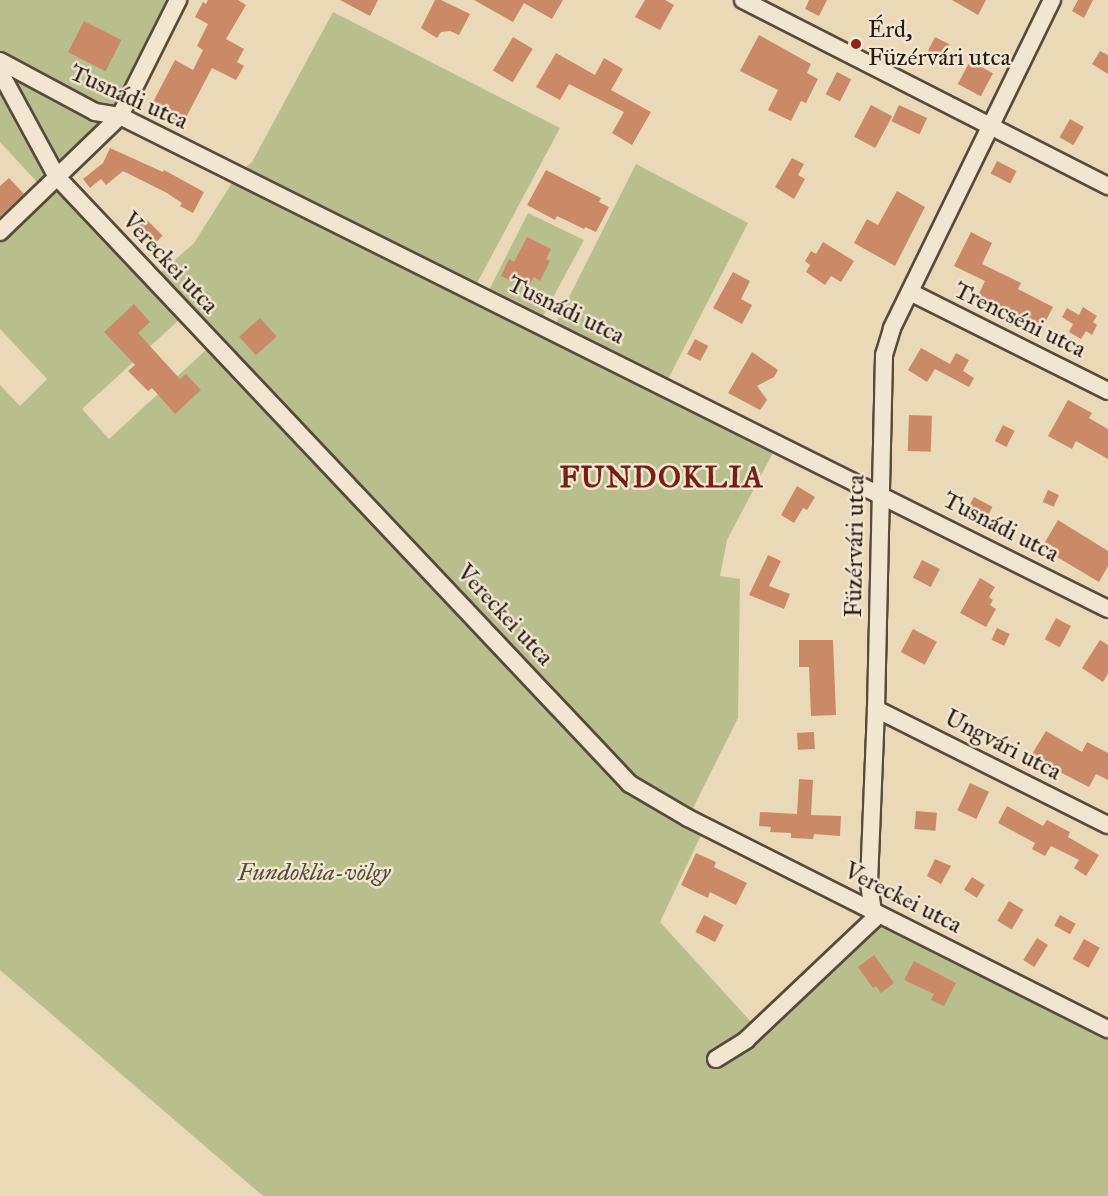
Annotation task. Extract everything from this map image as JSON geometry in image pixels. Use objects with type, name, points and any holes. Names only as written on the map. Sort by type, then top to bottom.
[{"type":"street","points":[[0,232],[120,116],[178,0]]},
{"type":"street","points":[[743,0],[1108,186]]},
{"type":"street","name":"Füzérvári utca","points":[[874,910],[869,883],[876,709],[884,355],[892,328],[1052,0]]},
{"type":"street","name":"Tusnádi utca","points":[[0,61],[95,112],[120,116],[630,369],[838,476],[880,493],[1108,609]]},
{"type":"street","name":"Vereckei utca","points":[[0,72],[57,177],[630,784],[688,818],[1108,1029]]},
{"type":"street","name":"Trencséni utca","points":[[910,292],[1108,391]]},
{"type":"street","name":"Ungvári utca","points":[[876,709],[1108,825]]},
{"type":"street","points":[[716,1059],[746,1041],[798,993],[874,919],[874,910]]},
{"type":"green space","name":"Fundoklia-völgy","points":[[0,0],[170,0],[117,106],[56,166],[159,274],[194,243],[237,175],[252,162],[333,12],[560,128],[476,285],[488,292],[528,213],[584,240],[542,318],[555,325],[636,164],[748,223],[663,389],[776,447],[727,540],[720,576],[740,579],[738,718],[690,814],[849,890],[861,910],[1108,1033],[1108,1196],[263,1196],[0,970],[0,385],[20,406],[47,379],[0,329],[0,216],[37,182],[0,142]],"holes":[[[180,319],[207,349],[109,439],[82,409]],[[702,833],[867,921],[753,1024],[660,922]]]},
{"type":"building","points":[[208,0],[238,0],[246,5],[226,39],[244,49],[237,62],[244,66],[236,80],[212,68],[182,125],[165,115],[167,111],[152,104],[175,60],[193,70],[203,50],[197,46],[208,24],[195,17],[203,2],[206,4]]},
{"type":"building","points":[[340,0],[378,0],[370,16]]},
{"type":"building","points":[[435,0],[441,0],[470,14],[459,35],[450,31],[441,32],[437,38],[421,28]]},
{"type":"building","points":[[474,0],[563,0],[552,19],[524,3],[513,22]]},
{"type":"building","points":[[645,0],[665,0],[674,5],[660,30],[635,17]]},
{"type":"building","points":[[809,0],[827,0],[819,16],[805,9]]},
{"type":"building","points":[[952,0],[986,0],[978,15]]},
{"type":"building","points":[[1078,0],[1093,0],[1084,18],[1072,11]]},
{"type":"building","points":[[84,21],[121,40],[106,71],[68,52]]},
{"type":"building","points":[[759,35],[811,64],[807,73],[818,79],[806,103],[801,101],[791,121],[768,110],[778,90],[740,71]]},
{"type":"building","points":[[513,37],[533,49],[513,82],[493,70]]},
{"type":"building","points":[[935,37],[949,44],[940,63],[925,56]]},
{"type":"building","points":[[1100,51],[1108,55],[1108,74],[1092,64]]},
{"type":"building","points":[[556,53],[595,75],[604,58],[623,69],[611,90],[651,112],[632,145],[612,133],[624,112],[569,84],[560,100],[536,87]]},
{"type":"building","points":[[970,61],[993,73],[981,96],[958,84]]},
{"type":"building","points":[[837,72],[851,79],[840,102],[826,94]]},
{"type":"building","points":[[871,105],[892,116],[875,148],[854,137]]},
{"type":"building","points":[[899,105],[927,118],[919,134],[891,121]]},
{"type":"building","points":[[1070,119],[1084,127],[1073,145],[1060,137]]},
{"type":"building","points":[[110,148],[163,172],[164,170],[204,192],[193,213],[180,206],[182,203],[167,193],[123,171],[106,185],[101,179],[90,188],[83,179],[103,163]]},
{"type":"building","points":[[792,158],[804,164],[798,175],[805,179],[794,199],[775,187]]},
{"type":"building","points":[[997,161],[1017,171],[1010,183],[991,173]]},
{"type":"building","points":[[546,170],[601,198],[599,202],[609,207],[596,232],[557,216],[555,220],[527,205]]},
{"type":"building","points":[[9,178],[24,194],[0,216],[0,186]]},
{"type":"building","points":[[897,191],[925,207],[895,266],[854,243],[867,219],[878,225]]},
{"type":"building","points":[[145,218],[163,236],[149,250],[131,232]]},
{"type":"building","points":[[971,232],[992,243],[982,264],[1021,283],[1018,289],[1053,307],[1039,334],[1017,322],[1020,317],[978,296],[985,281],[954,266]]},
{"type":"building","points":[[527,237],[551,249],[546,259],[550,261],[540,281],[534,277],[530,284],[520,279],[518,284],[501,276],[509,259],[514,262]]},
{"type":"building","points":[[823,242],[854,261],[841,282],[831,276],[825,285],[806,272],[810,265],[805,261],[811,251],[816,254]]},
{"type":"building","points":[[733,272],[750,281],[741,299],[752,305],[742,324],[713,308]]},
{"type":"building","points":[[134,304],[150,322],[138,333],[180,379],[186,374],[201,390],[175,414],[152,388],[148,391],[128,371],[135,365],[104,332]]},
{"type":"building","points":[[1083,307],[1097,316],[1093,322],[1097,325],[1092,335],[1086,331],[1081,339],[1069,332],[1073,324],[1062,317],[1067,308],[1079,315]]},
{"type":"building","points":[[260,318],[277,337],[256,355],[239,337]]},
{"type":"building","points":[[695,339],[708,346],[700,361],[687,354]]},
{"type":"building","points":[[921,348],[950,364],[956,353],[969,360],[963,371],[974,378],[969,387],[935,369],[927,382],[908,370]]},
{"type":"building","points":[[752,352],[778,370],[774,377],[757,386],[767,400],[760,410],[728,393]]},
{"type":"building","points":[[1068,400],[1092,413],[1089,418],[1108,429],[1108,459],[1076,441],[1072,449],[1048,436]]},
{"type":"building","points":[[909,415],[932,416],[931,452],[908,451]]},
{"type":"building","points":[[1003,425],[1015,431],[1006,447],[995,441]]},
{"type":"building","points":[[797,486],[815,497],[807,510],[803,508],[794,523],[781,515]]},
{"type":"building","points":[[1048,490],[1059,495],[1054,507],[1043,502]]},
{"type":"building","points":[[974,497],[993,507],[985,520],[967,510]]},
{"type":"building","points":[[1058,520],[1108,551],[1108,566],[1099,582],[1052,554],[1055,548],[1045,542]]},
{"type":"building","points":[[768,555],[781,561],[769,586],[790,594],[784,609],[749,595]]},
{"type":"building","points":[[922,560],[940,569],[931,587],[913,578]]},
{"type":"building","points":[[980,578],[995,587],[989,597],[993,600],[990,605],[996,609],[986,627],[960,613]]},
{"type":"building","points":[[1056,618],[1071,626],[1060,647],[1045,639]]},
{"type":"building","points":[[997,628],[1010,634],[1004,646],[992,640]]},
{"type":"building","points":[[913,629],[937,642],[925,665],[901,652]]},
{"type":"building","points":[[799,640],[833,640],[836,715],[811,716],[809,667],[799,667]]},
{"type":"building","points":[[1100,640],[1108,645],[1108,673],[1103,682],[1082,668]]},
{"type":"building","points":[[1046,731],[1082,752],[1087,742],[1108,753],[1108,780],[1096,774],[1089,787],[1050,767],[1048,770],[1029,759]]},
{"type":"building","points":[[814,732],[815,749],[798,750],[797,733]]},
{"type":"building","points":[[799,779],[813,780],[811,815],[841,816],[840,836],[814,834],[813,839],[791,838],[791,833],[770,832],[771,827],[759,826],[760,812],[797,814]]},
{"type":"building","points":[[970,783],[989,792],[976,819],[957,810]]},
{"type":"building","points":[[1007,806],[1043,826],[1047,820],[1070,832],[1068,837],[1099,855],[1086,876],[1074,868],[1079,860],[1051,846],[1045,856],[1032,849],[1035,843],[998,823]]},
{"type":"building","points":[[916,811],[937,813],[935,831],[914,829]]},
{"type":"building","points":[[696,853],[716,862],[714,867],[747,883],[736,905],[710,892],[708,898],[681,885]]},
{"type":"building","points":[[935,859],[951,866],[941,884],[927,876]]},
{"type":"building","points":[[972,877],[985,885],[977,898],[964,890]]},
{"type":"building","points":[[1009,901],[1024,910],[1012,929],[997,921]]},
{"type":"building","points":[[704,915],[724,925],[715,942],[695,932]]},
{"type":"building","points":[[1060,915],[1076,924],[1070,934],[1054,925]]},
{"type":"building","points":[[1037,938],[1048,945],[1034,967],[1023,960]]},
{"type":"building","points":[[1084,939],[1100,948],[1089,968],[1073,959]]},
{"type":"building","points":[[874,955],[894,983],[881,993],[876,986],[873,988],[858,967]]},
{"type":"building","points":[[914,961],[956,983],[944,1006],[931,1000],[934,994],[904,980]]},
{"type":"place","name":"Érd, Füzérvári utca","points":[[856,44]]},
{"type":"district","name":"FUNDOKLIA","points":[[662,477]]}]
